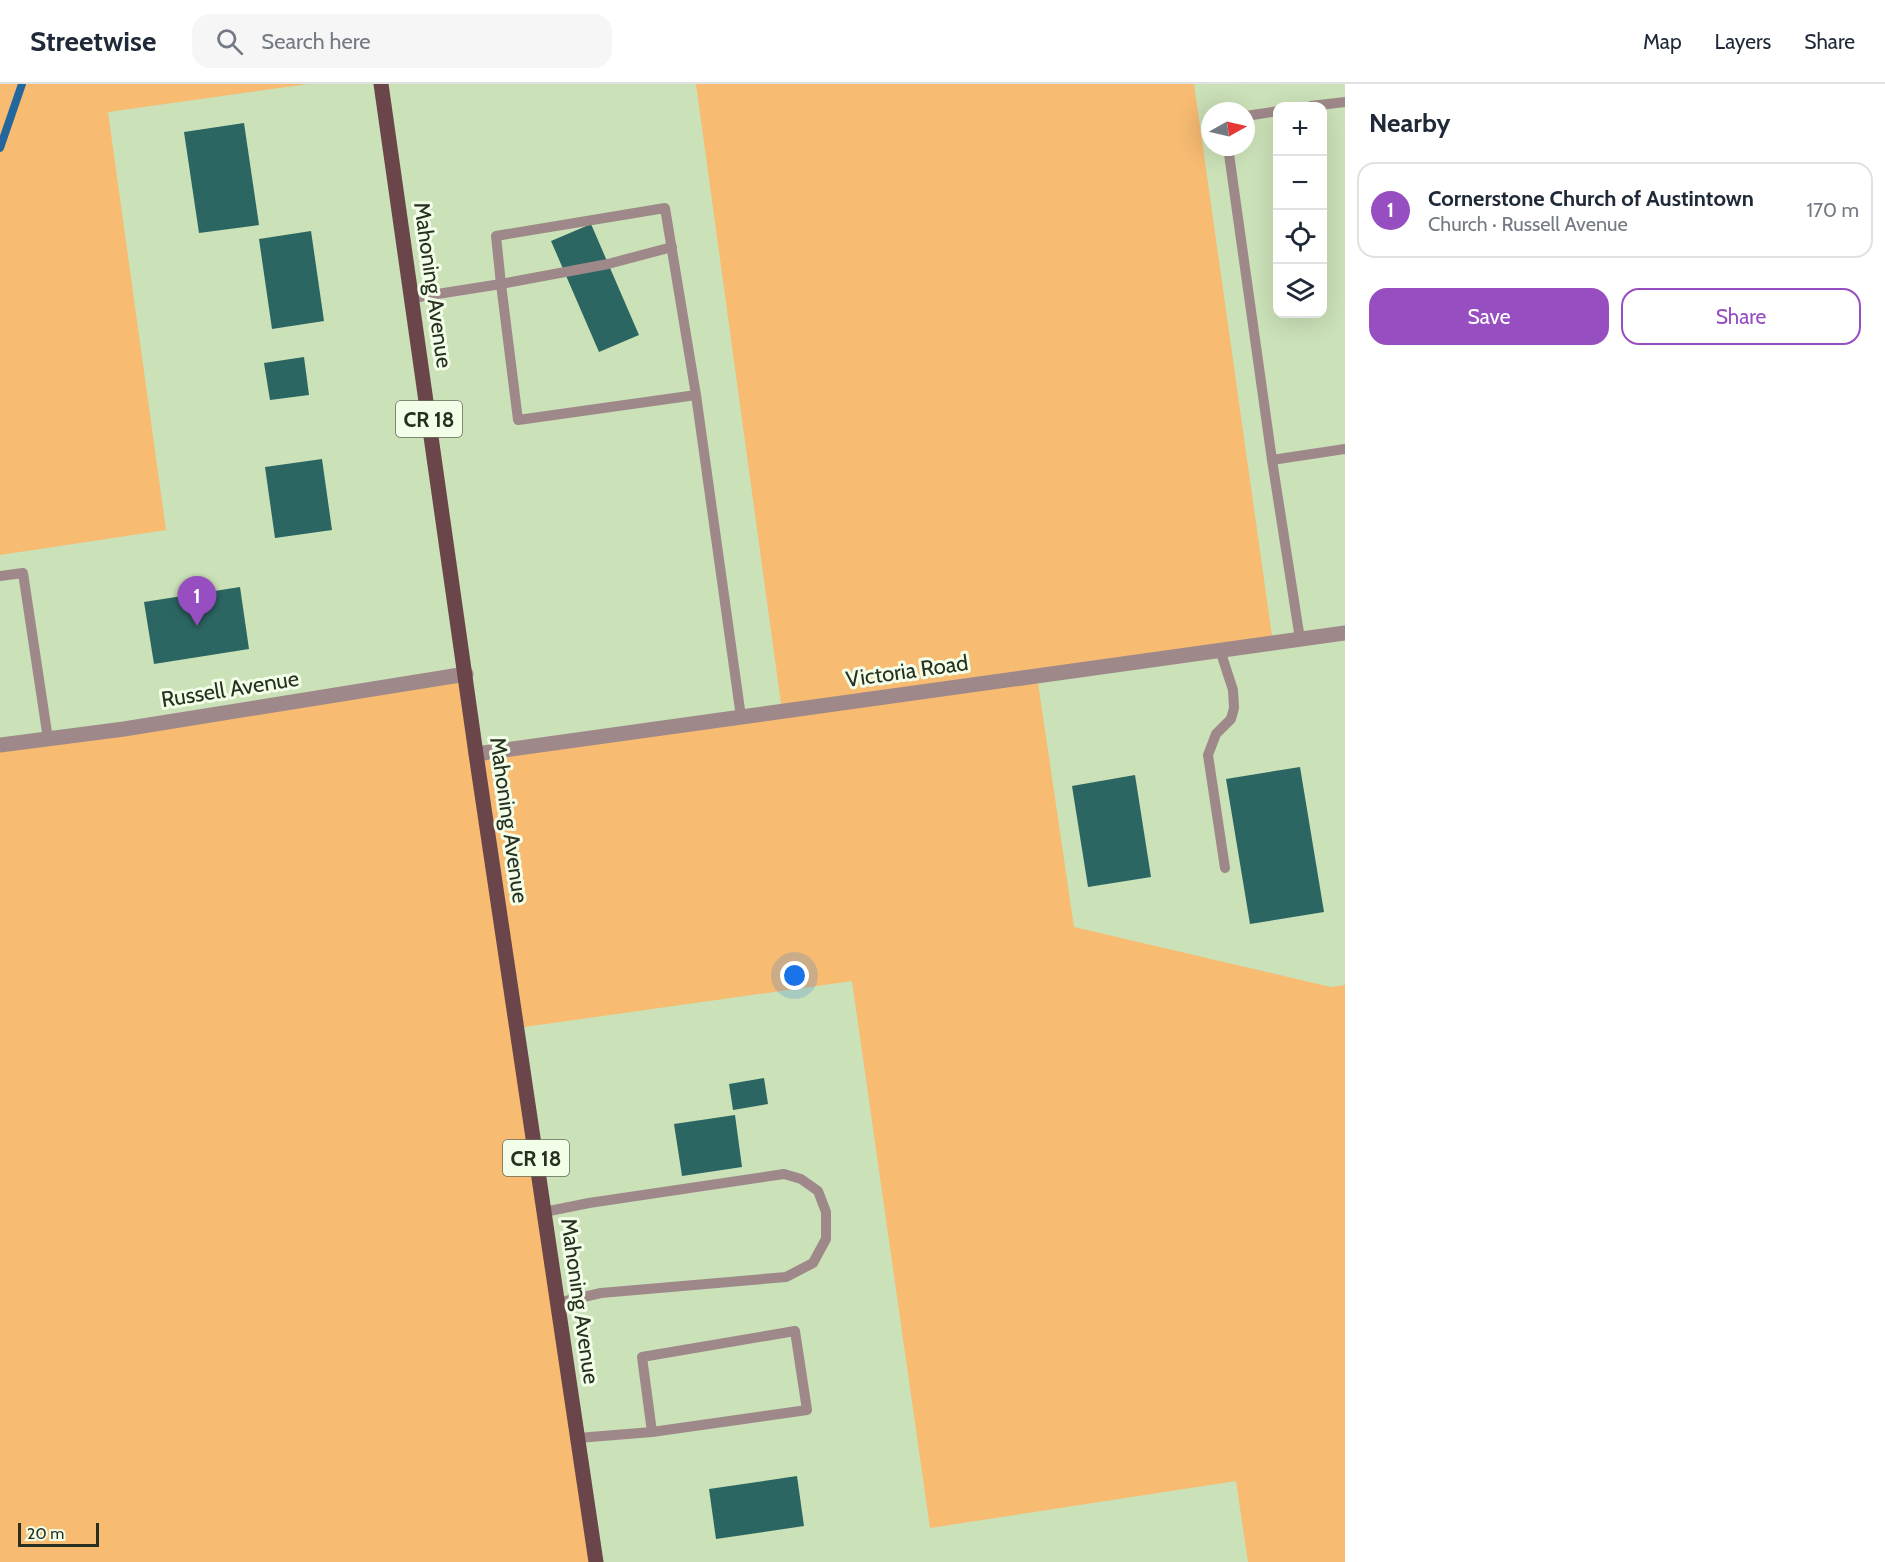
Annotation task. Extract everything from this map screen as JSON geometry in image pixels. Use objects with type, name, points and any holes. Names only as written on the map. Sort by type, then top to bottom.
[{"type":"main road","name":"Mahoning Avenue","points":[[381,84],[476,754],[596,1562]]},
{"type":"street","name":"Victoria Road","points":[[476,754],[1345,633]]},
{"type":"street","name":"Russell Avenue","points":[[0,745],[124,729],[466,674]]},
{"type":"lane","points":[[1327,104],[1345,102]]},
{"type":"lane","points":[[1255,115],[1273,112]]},
{"type":"lane","points":[[1229,156],[1300,639]]},
{"type":"lane","points":[[696,394],[518,420],[496,236],[665,208],[696,394],[741,717]]},
{"type":"lane","points":[[412,298],[609,264],[672,247]]},
{"type":"lane","points":[[1272,460],[1345,449]]},
{"type":"lane","points":[[0,576],[23,573],[48,739]]},
{"type":"lane","points":[[1220,650],[1233,690],[1234,708],[1231,719],[1216,735],[1208,755],[1225,868]]},
{"type":"lane","points":[[544,1212],[589,1203],[784,1174],[801,1179],[818,1191],[826,1212],[826,1239],[813,1263],[786,1277],[601,1293],[557,1303]]},
{"type":"lane","points":[[578,1438],[652,1432],[807,1410],[795,1331],[642,1357],[652,1432]]},
{"type":"shaded area","points":[[0,84],[308,84],[108,112],[166,530],[0,555]]},
{"type":"shaded area","points":[[696,84],[1194,84],[1201,134],[1201,156],[1204,156],[1273,643],[1037,676],[1074,927],[1331,987],[1345,985],[1345,1562],[1248,1562],[1236,1481],[930,1528],[852,981],[517,1028],[596,1562],[0,1562],[0,745],[466,674],[476,754],[782,711]]},
{"type":"building","points":[[244,123],[259,225],[199,233],[184,132]]},
{"type":"building","points":[[591,224],[639,335],[599,352],[551,241]]},
{"type":"building","points":[[311,231],[324,321],[272,329],[259,239]]},
{"type":"building","points":[[304,357],[309,395],[270,400],[264,363]]},
{"type":"building","points":[[322,459],[332,530],[275,538],[265,467]]},
{"type":"building","points":[[240,587],[249,649],[154,664],[144,602]]},
{"type":"building","points":[[1300,767],[1324,912],[1250,924],[1226,779]]},
{"type":"building","points":[[1135,775],[1151,877],[1088,887],[1072,786]]},
{"type":"building","points":[[764,1078],[768,1104],[733,1110],[729,1084]]},
{"type":"building","points":[[735,1115],[742,1167],[682,1176],[674,1124]]},
{"type":"building","points":[[797,1476],[804,1526],[716,1539],[709,1489]]},
{"type":"waterway","points":[[0,148],[22,84]]},
{"type":"place","name":"Cornerstone Church of Austintown","points":[[197,626]]}]
